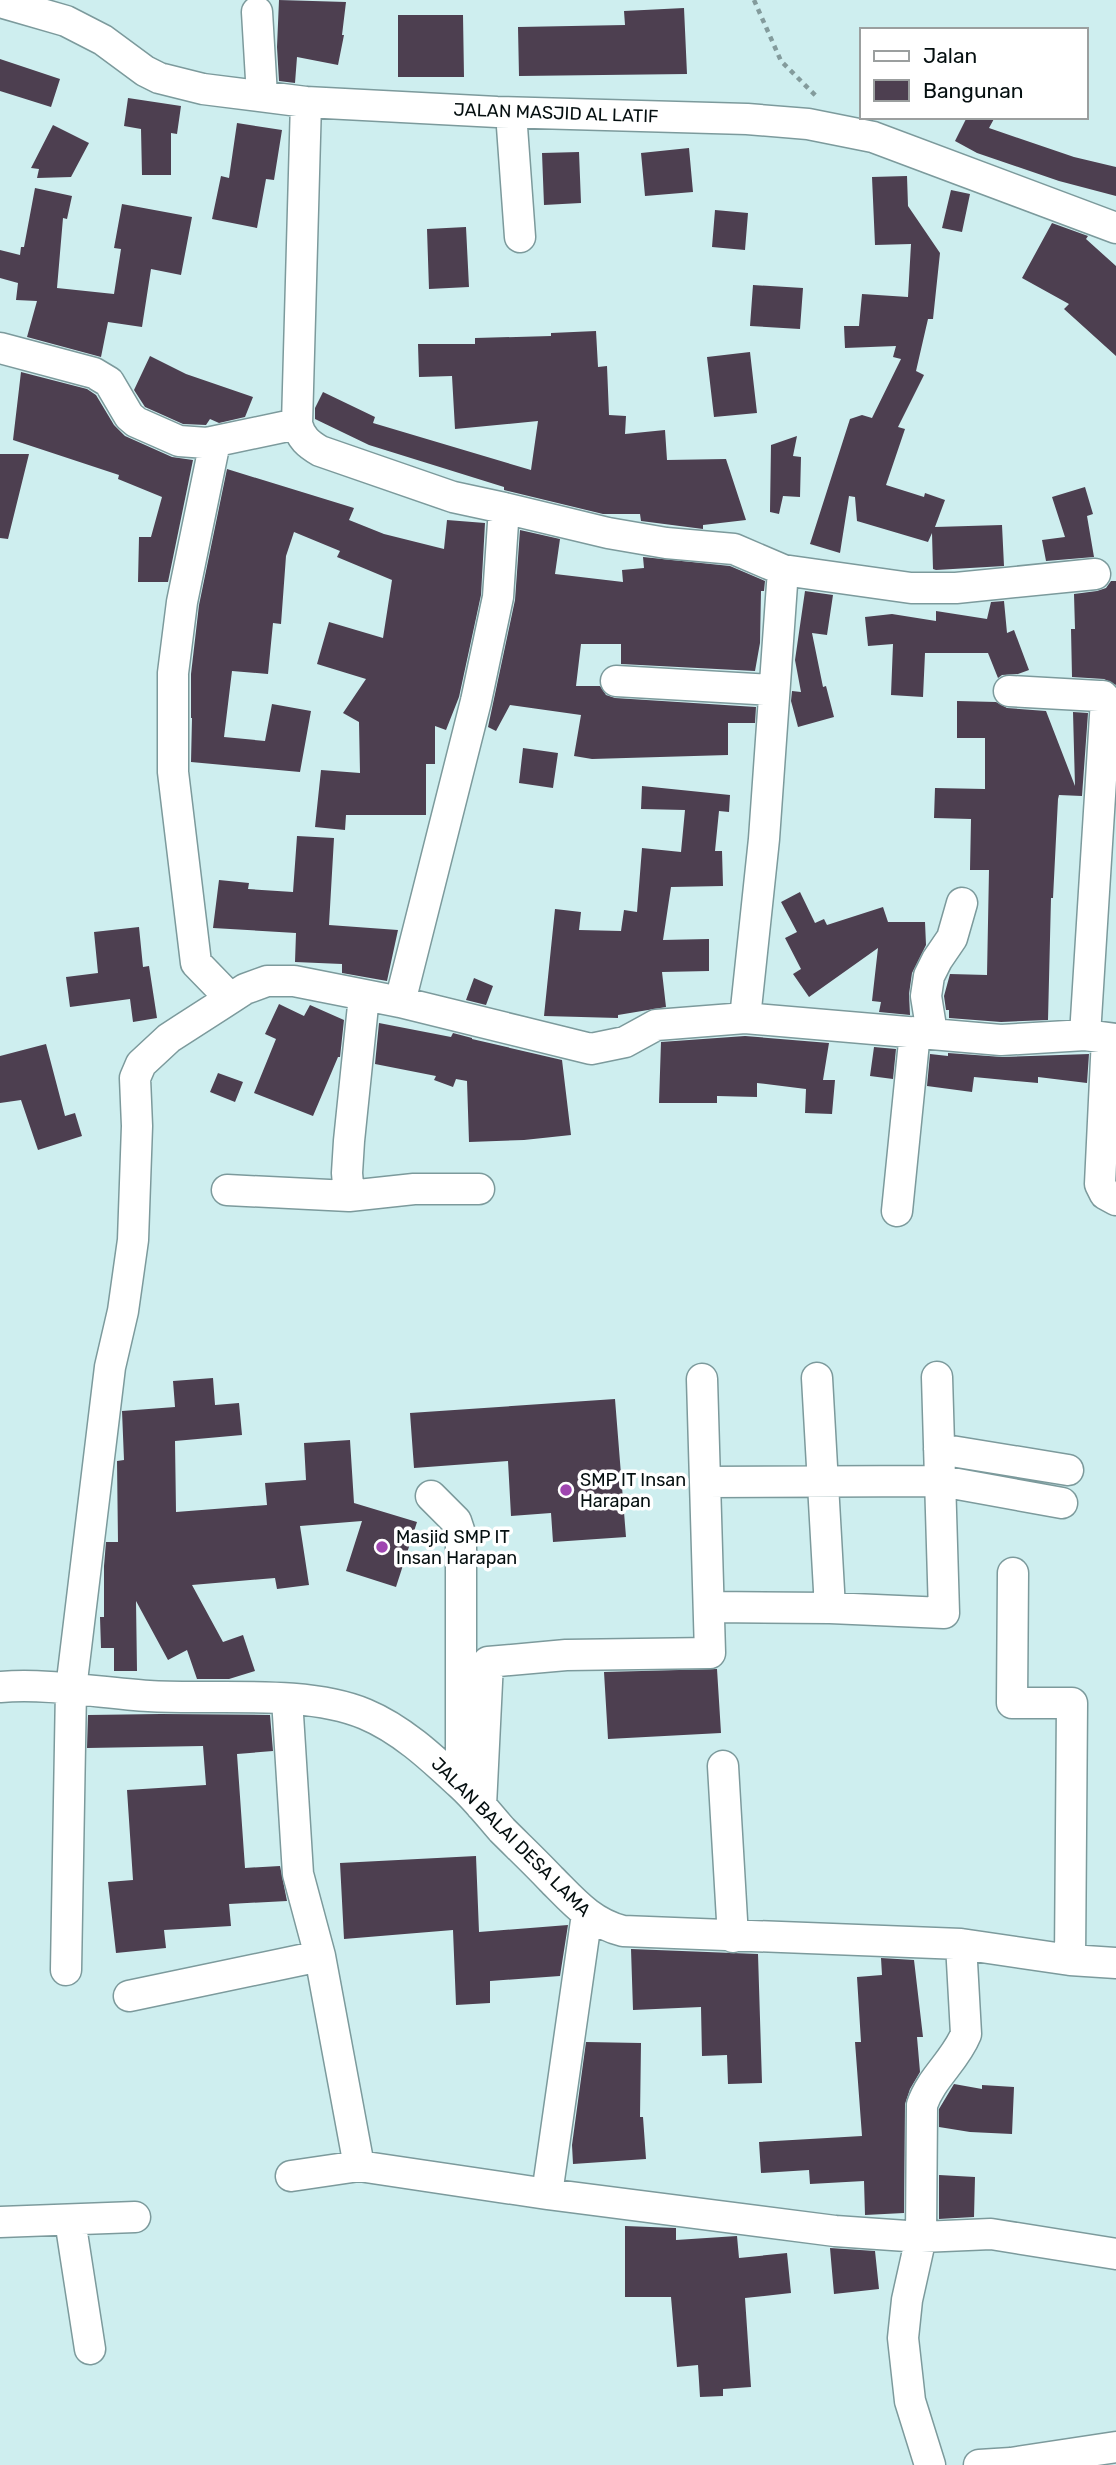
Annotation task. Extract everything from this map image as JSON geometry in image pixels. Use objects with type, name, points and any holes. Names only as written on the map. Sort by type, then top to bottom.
[{"type":"street","name":"JALAN MASJID AL LATIF","points":[[0,2],[66,21],[103,40],[159,78],[203,89],[306,102],[511,113],[747,119],[808,124],[873,137],[1116,228]]},
{"type":"street","points":[[257,12],[262,96]]},
{"type":"street","points":[[306,102],[297,425],[303,439],[320,451],[453,497],[643,539],[734,549],[783,570],[935,589],[1095,575]]},
{"type":"street","points":[[511,113],[520,237]]},
{"type":"street","points":[[0,348],[94,373],[109,382],[128,416],[135,422],[179,441],[215,442],[297,425]]},
{"type":"street","points":[[215,442],[182,602],[173,673],[173,772],[195,960],[230,998]]},
{"type":"street","points":[[400,1002],[498,597],[504,508]]},
{"type":"street","points":[[745,1018],[764,839],[783,570]]},
{"type":"street","points":[[616,681],[773,690]]},
{"type":"street","points":[[1009,691],[1104,696],[1106,700],[1100,1184],[1105,1194],[1116,1200]]},
{"type":"street","points":[[897,1212],[924,1033],[929,976],[936,960],[952,938],[962,903]]},
{"type":"street","points":[[66,1970],[71,1689],[110,1367],[123,1311],[133,1240],[137,1072],[148,1057],[169,1038],[245,989],[267,981],[294,981],[400,1002],[591,1049],[616,1046],[656,1025],[745,1018],[1000,1040],[1103,1037]]},
{"type":"street","points":[[349,1195],[349,1142],[364,996]]},
{"type":"street","points":[[227,1190],[349,1195],[414,1189],[479,1189]]},
{"type":"street","points":[[709,1607],[944,1613],[937,1377]]},
{"type":"street","points":[[817,1378],[830,1608]]},
{"type":"street","points":[[471,1795],[488,1662],[566,1655],[710,1653],[702,1379]]},
{"type":"street","points":[[939,1449],[1068,1470]]},
{"type":"street","points":[[705,1482],[941,1481],[1062,1503]]},
{"type":"street","points":[[431,1496],[456,1521],[461,1536],[471,1795]]},
{"type":"street","points":[[1013,1573],[1012,1703],[1072,1703],[1070,1960]]},
{"type":"street","name":"JALAN BALAI DESA LAMA","points":[[0,1688],[71,1689],[151,1696],[287,1699],[331,1704],[365,1713],[414,1744],[471,1795],[587,1914],[610,1928],[733,1937],[802,1937],[961,1944],[1070,1960],[1116,1963]]},
{"type":"street","points":[[287,1699],[299,1874],[320,1956],[359,2166]]},
{"type":"street","points":[[723,1766],[733,1937]]},
{"type":"street","points":[[547,2194],[587,1914]]},
{"type":"street","points":[[930,2465],[910,2401],[903,2338],[921,2237],[922,2105],[925,2094],[961,2047],[966,2034],[961,1944]]},
{"type":"street","points":[[129,1996],[320,1956]]},
{"type":"street","points":[[291,2176],[359,2166],[547,2194],[835,2231],[921,2237],[991,2234],[1116,2254]]},
{"type":"street","points":[[0,2222],[135,2217]]},
{"type":"street","points":[[70,2220],[90,2349]]},
{"type":"street","points":[[979,2465],[1011,2464],[1116,2447]]},
{"type":"path","points":[[754,0],[781,61],[817,97]]},
{"type":"building","points":[[279,0],[346,2],[344,35],[338,65],[297,57],[295,83],[279,81]]},
{"type":"building","points":[[684,8],[687,74],[519,76],[518,27],[625,25],[624,11]]},
{"type":"building","points":[[398,15],[463,15],[464,77],[398,77]]},
{"type":"building","points":[[0,59],[60,79],[51,107],[0,91]]},
{"type":"building","points":[[128,98],[181,106],[177,134],[171,133],[171,175],[142,175],[141,129],[124,126]]},
{"type":"building","points":[[966,119],[994,119],[989,128],[1074,157],[1116,167],[1116,196],[1059,181],[977,153],[955,141]]},
{"type":"building","points":[[237,123],[282,130],[274,180],[266,179],[257,228],[212,219],[221,176],[229,178]]},
{"type":"building","points":[[53,125],[89,143],[71,177],[37,178],[39,169],[31,168]]},
{"type":"building","points":[[689,148],[693,192],[645,196],[641,153]]},
{"type":"building","points":[[579,152],[581,203],[544,205],[542,153]]},
{"type":"building","points":[[907,176],[908,206],[940,253],[933,319],[928,319],[916,371],[924,375],[898,427],[905,429],[886,485],[924,497],[925,493],[945,500],[935,527],[1002,525],[1004,566],[933,569],[932,533],[928,542],[857,521],[855,497],[849,496],[840,553],[810,544],[850,419],[862,415],[872,418],[901,359],[893,357],[896,346],[845,348],[844,326],[859,326],[862,294],[908,297],[911,244],[875,245],[872,177]]},
{"type":"building","points":[[35,188],[72,196],[67,219],[63,218],[57,288],[114,294],[121,249],[114,248],[122,204],[192,217],[181,275],[151,269],[142,327],[108,322],[101,357],[27,337],[37,301],[16,300],[18,283],[0,278],[0,250],[20,255],[21,247],[24,247]]},
{"type":"building","points":[[951,190],[970,194],[962,232],[942,228]]},
{"type":"building","points":[[715,210],[748,213],[745,250],[712,247]]},
{"type":"building","points":[[1052,223],[1088,236],[1086,239],[1116,266],[1116,356],[1064,309],[1069,304],[1022,278]]},
{"type":"building","points":[[466,227],[469,287],[429,289],[427,229]]},
{"type":"building","points":[[753,285],[803,288],[800,329],[750,326]]},
{"type":"building","points":[[596,331],[598,367],[607,366],[609,415],[626,416],[625,434],[665,430],[667,460],[726,459],[746,520],[703,525],[703,529],[641,521],[640,514],[603,514],[504,490],[504,487],[369,445],[315,419],[315,408],[323,392],[375,417],[373,423],[531,470],[538,421],[455,429],[452,376],[419,377],[418,344],[475,344],[475,338],[551,336],[551,333]]},
{"type":"building","points":[[750,352],[757,413],[714,417],[707,357]]},
{"type":"building","points":[[150,356],[186,374],[253,397],[245,417],[219,423],[210,419],[206,425],[183,424],[145,407],[134,390]]},
{"type":"building","points":[[21,372],[87,389],[96,395],[114,425],[125,436],[172,457],[193,460],[168,582],[138,582],[139,537],[151,537],[162,497],[118,479],[119,475],[13,440]]},
{"type":"building","points":[[797,436],[793,456],[801,457],[800,497],[783,496],[779,514],[770,512],[771,445]]},
{"type":"building","points":[[0,454],[29,454],[8,539],[0,538]]},
{"type":"building","points":[[227,469],[354,508],[349,520],[384,534],[444,549],[447,520],[485,523],[481,595],[459,697],[446,730],[435,726],[435,764],[426,764],[426,815],[346,815],[345,830],[315,827],[321,770],[360,773],[359,722],[343,713],[366,679],[317,664],[329,622],[383,638],[392,580],[337,557],[340,551],[294,532],[286,556],[281,624],[273,623],[268,674],[232,671],[224,737],[265,741],[272,704],[311,711],[300,772],[191,762],[191,674],[199,605]]},
{"type":"building","points":[[1085,487],[1093,514],[1087,516],[1094,557],[1046,561],[1042,540],[1065,537],[1052,497]]},
{"type":"building","points":[[520,530],[560,539],[555,574],[623,582],[622,570],[644,568],[643,557],[730,566],[765,581],[764,591],[761,591],[760,643],[755,671],[621,664],[621,644],[581,644],[576,686],[600,686],[606,695],[615,698],[756,707],[755,723],[728,723],[728,755],[592,759],[574,756],[581,715],[510,705],[496,731],[488,727],[515,600]]},
{"type":"building","points":[[1111,581],[1116,581],[1116,685],[1104,679],[1072,677],[1071,629],[1075,629],[1074,594],[1106,588]]},
{"type":"building","points":[[805,591],[833,595],[827,635],[812,633],[823,687],[826,686],[834,717],[798,727],[791,701],[792,691],[801,692],[795,660]]},
{"type":"building","points":[[1004,601],[1007,633],[1014,630],[1029,670],[998,678],[988,653],[925,653],[923,697],[891,695],[893,644],[868,646],[865,617],[892,614],[936,621],[936,611],[987,619],[991,602]]},
{"type":"building","points":[[957,701],[996,702],[1007,708],[1046,711],[1075,786],[1073,712],[1088,713],[1082,796],[1059,795],[1058,799],[1051,898],[1048,1020],[1001,1022],[949,1018],[949,1010],[946,1010],[944,996],[950,974],[987,975],[989,870],[970,870],[971,819],[934,818],[935,788],[985,789],[985,738],[957,738]]},
{"type":"building","points":[[523,748],[558,753],[553,788],[519,783]]},
{"type":"building","points":[[642,786],[730,795],[729,812],[719,811],[715,851],[722,851],[723,886],[671,887],[663,940],[709,939],[709,971],[662,972],[666,1007],[618,1015],[618,1018],[544,1016],[555,909],[581,912],[579,930],[621,931],[624,910],[637,912],[642,848],[681,852],[685,810],[641,809]]},
{"type":"building","points":[[297,836],[334,838],[329,925],[398,930],[387,981],[342,973],[342,964],[295,962],[296,933],[213,928],[219,880],[249,883],[248,889],[293,892]]},
{"type":"building","points":[[800,892],[815,923],[824,919],[827,925],[883,907],[888,922],[925,922],[926,945],[912,973],[910,1015],[879,1012],[881,1002],[872,1001],[878,948],[809,997],[793,974],[801,969],[785,938],[797,932],[781,902]]},
{"type":"building","points":[[139,927],[143,967],[149,966],[157,1018],[133,1022],[130,999],[70,1007],[66,977],[98,973],[94,932]]},
{"type":"building","points":[[474,978],[493,986],[486,1005],[466,1000]]},
{"type":"building","points":[[279,1004],[304,1016],[310,1005],[344,1020],[340,1057],[313,1116],[254,1093],[276,1039],[265,1034]]},
{"type":"building","points":[[379,1023],[451,1037],[453,1033],[562,1060],[571,1135],[469,1142],[467,1081],[456,1079],[453,1087],[434,1080],[436,1076],[375,1064]]},
{"type":"building","points":[[745,1036],[829,1043],[823,1080],[835,1080],[832,1114],[805,1113],[806,1089],[757,1083],[757,1097],[717,1096],[717,1103],[659,1103],[661,1042]]},
{"type":"building","points":[[46,1044],[65,1116],[75,1113],[82,1136],[38,1150],[21,1100],[0,1103],[0,1056]]},
{"type":"building","points":[[874,1047],[896,1049],[893,1079],[870,1076]]},
{"type":"building","points":[[948,1053],[1002,1057],[1089,1054],[1087,1083],[1038,1077],[1038,1083],[974,1077],[972,1092],[927,1086],[930,1054],[948,1056]]},
{"type":"building","points":[[218,1073],[243,1082],[235,1102],[210,1092]]},
{"type":"building","points":[[213,1378],[215,1405],[239,1403],[242,1435],[175,1441],[176,1512],[267,1505],[265,1483],[306,1480],[304,1443],[350,1440],[354,1503],[417,1522],[396,1587],[346,1571],[362,1521],[300,1526],[309,1585],[277,1589],[275,1578],[192,1585],[223,1642],[243,1635],[255,1671],[229,1679],[197,1679],[187,1650],[168,1660],[136,1601],[137,1671],[114,1671],[114,1648],[101,1648],[100,1617],[104,1617],[106,1542],[118,1542],[117,1461],[124,1460],[122,1411],[175,1407],[173,1381]]},
{"type":"building","name":"SMP IT Insan Harapan","points":[[615,1399],[626,1537],[553,1542],[551,1513],[511,1516],[508,1461],[414,1468],[410,1413]]},
{"type":"building","points":[[717,1669],[721,1733],[608,1739],[604,1672]]},
{"type":"building","points":[[88,1715],[270,1715],[273,1751],[237,1754],[245,1868],[280,1866],[287,1901],[229,1904],[231,1926],[164,1930],[166,1948],[116,1953],[108,1882],[133,1880],[127,1790],[206,1785],[203,1746],[87,1748]]},
{"type":"building","points":[[476,1856],[479,1932],[568,1925],[560,1976],[490,1981],[490,2003],[456,2005],[453,1930],[344,1939],[340,1863]]},
{"type":"building","points":[[631,1949],[758,1954],[762,2083],[728,2084],[727,2055],[702,2056],[701,2007],[633,2010]]},
{"type":"building","points":[[881,1958],[914,1960],[923,2037],[917,2037],[920,2072],[905,2104],[904,2213],[865,2215],[864,2181],[810,2184],[809,2170],[761,2173],[759,2142],[862,2136],[855,2042],[861,2042],[857,1977],[882,1975]]},
{"type":"building","points":[[586,2042],[641,2043],[640,2117],[643,2117],[646,2159],[573,2164],[572,2145]]},
{"type":"building","points":[[954,2084],[982,2089],[982,2085],[1014,2087],[1012,2134],[939,2127],[939,2109]]},
{"type":"building","points":[[939,2175],[975,2177],[974,2217],[939,2219]]},
{"type":"building","points":[[625,2226],[676,2228],[676,2240],[737,2236],[739,2258],[787,2253],[791,2293],[745,2298],[751,2387],[723,2389],[723,2396],[700,2397],[698,2365],[677,2367],[671,2297],[625,2297]]},
{"type":"building","points":[[830,2248],[875,2251],[879,2289],[834,2294]]},
{"type":"place","name":"SMP IT Insan Harapan","points":[[566,1490]]},
{"type":"place","name":"Masjid SMP IT Insan Harapan","points":[[382,1547]]}]
